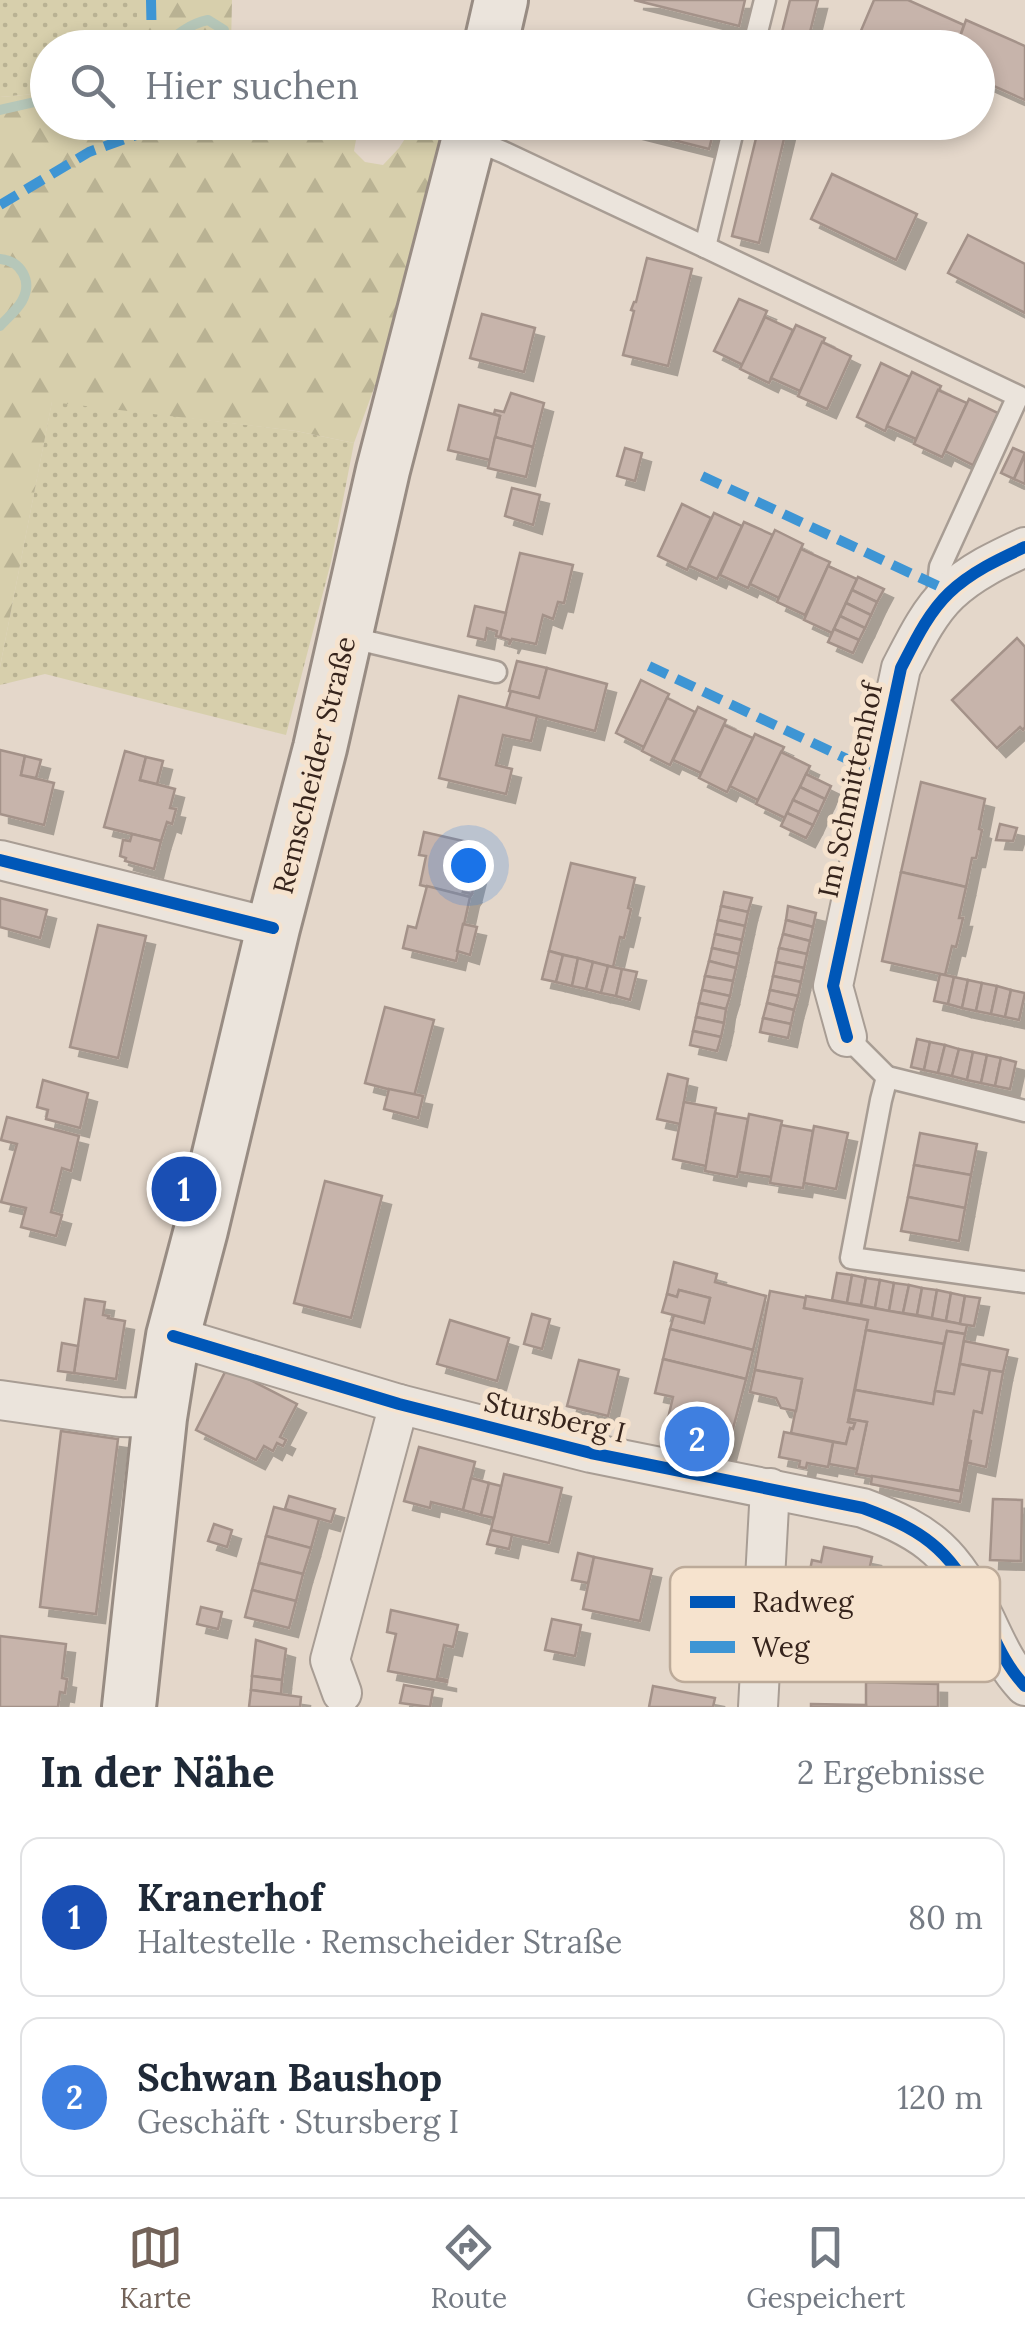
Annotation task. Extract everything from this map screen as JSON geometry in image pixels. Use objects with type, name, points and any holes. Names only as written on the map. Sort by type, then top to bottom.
[{"type":"main road","points":[[494,30],[502,0]]},
{"type":"main road","name":"Remscheider Straße","points":[[129,1707],[160,1418],[174,1336],[346,637],[383,470],[468,140]]},
{"type":"street","name":"Im Schmittenhof","points":[[847,1037],[833,986],[901,668],[917,637],[948,594],[988,564],[1025,547]]},
{"type":"street","points":[[0,860],[273,928]]},
{"type":"street","name":"Stursberg I","points":[[174,1336],[398,1404],[591,1453],[863,1508],[903,1522],[934,1544],[955,1567]]},
{"type":"street","points":[[0,1400],[160,1418]]},
{"type":"street","points":[[342,1692],[330,1660],[398,1404]]},
{"type":"street","points":[[766,1567],[770,1488]]},
{"type":"street","name":"Stursberg I","points":[[1000,1654],[1025,1686]]},
{"type":"street","points":[[758,1707],[759,1682]]},
{"type":"lane","points":[[758,30],[765,0]]},
{"type":"lane","points":[[486,140],[504,152],[1018,396],[940,568],[938,586],[948,594]]},
{"type":"lane","points":[[705,246],[731,140]]},
{"type":"lane","points":[[346,637],[496,672]]},
{"type":"lane","name":"Im Schmittenhof","points":[[847,1037],[887,1078]]},
{"type":"lane","points":[[1024,1104],[887,1078],[851,1258],[1025,1282]]},
{"type":"green space","points":[[0,0],[137,0],[137,30],[30,30],[30,94],[0,97]]},
{"type":"green space","points":[[137,0],[232,0],[231,30],[137,30]]},
{"type":"green space","points":[[30,94],[30,140],[356,140],[354,151],[365,162],[383,165],[404,140],[449,140],[415,276],[354,443],[296,431],[52,402],[0,667],[0,97]]},
{"type":"green space","points":[[52,401],[296,431],[354,443],[331,562],[286,735],[45,674],[0,685],[0,667]]},
{"type":"building","points":[[634,0],[745,0],[739,26]]},
{"type":"building","points":[[790,0],[818,0],[810,30],[782,30]]},
{"type":"building","points":[[874,0],[908,0],[964,25],[962,30],[861,30]]},
{"type":"building","points":[[966,20],[989,30],[962,30]]},
{"type":"building","points":[[995,33],[1025,46],[1025,100],[995,87]]},
{"type":"building","points":[[673,140],[711,140],[709,149]]},
{"type":"building","points":[[756,140],[784,140],[759,243],[732,236]]},
{"type":"building","points":[[832,174],[917,214],[896,260],[811,219]]},
{"type":"building","points":[[968,235],[1025,264],[1025,313],[948,273]]},
{"type":"building","points":[[647,258],[692,269],[668,366],[623,355],[634,311],[631,310]]},
{"type":"building","points":[[739,299],[767,311],[743,365],[714,351]]},
{"type":"building","points":[[482,314],[535,328],[524,372],[470,358]]},
{"type":"building","points":[[765,317],[793,330],[769,383],[740,369]]},
{"type":"building","points":[[796,325],[825,338],[800,391],[771,378]]},
{"type":"building","points":[[822,342],[851,356],[827,409],[798,396]]},
{"type":"building","points":[[881,363],[910,377],[885,431],[857,417]]},
{"type":"building","points":[[912,372],[941,386],[916,439],[887,426]]},
{"type":"building","points":[[938,390],[967,403],[942,457],[914,444]]},
{"type":"building","points":[[511,393],[544,403],[533,447],[495,437],[500,416],[494,414],[495,410],[504,412]]},
{"type":"building","points":[[969,399],[998,413],[973,465],[945,451]]},
{"type":"building","points":[[459,405],[500,416],[490,460],[448,450]]},
{"type":"building","points":[[495,437],[533,447],[526,477],[488,468]]},
{"type":"building","points":[[625,448],[642,453],[635,481],[617,476]]},
{"type":"building","points":[[1013,448],[1025,453],[1014,479],[1001,473]]},
{"type":"building","points":[[1025,455],[1025,484],[1014,479]]},
{"type":"building","points":[[512,488],[540,495],[533,525],[505,516]]},
{"type":"building","points":[[682,504],[711,518],[687,570],[658,556]]},
{"type":"building","points":[[714,513],[742,526],[717,579],[689,566]]},
{"type":"building","points":[[744,522],[773,535],[748,588],[720,575]]},
{"type":"building","points":[[775,530],[803,544],[779,598],[750,584]]},
{"type":"building","points":[[801,549],[830,562],[805,615],[777,602]]},
{"type":"building","points":[[520,553],[573,565],[564,603],[558,602],[553,619],[543,615],[536,644],[512,639],[509,645],[510,640],[500,637]]},
{"type":"building","points":[[828,566],[857,579],[832,633],[804,620]]},
{"type":"building","points":[[858,577],[884,589],[877,602],[852,590]]},
{"type":"building","points":[[852,590],[877,602],[871,615],[846,603]]},
{"type":"building","points":[[846,603],[871,615],[865,628],[840,616]]},
{"type":"building","points":[[475,606],[506,613],[500,637],[496,636],[497,631],[487,628],[485,640],[468,636]]},
{"type":"building","points":[[840,616],[865,628],[859,640],[834,629]]},
{"type":"building","points":[[834,629],[859,640],[853,653],[828,642]]},
{"type":"building","points":[[1017,638],[1025,647],[1025,727],[997,748],[952,700]]},
{"type":"building","points":[[517,661],[547,668],[539,698],[509,691]]},
{"type":"building","points":[[547,668],[607,684],[595,731],[506,708],[511,691],[539,698]]},
{"type":"building","points":[[641,680],[669,694],[644,747],[616,733]]},
{"type":"building","points":[[459,696],[537,716],[531,741],[503,735],[496,765],[512,769],[506,794],[439,778]]},
{"type":"building","points":[[667,698],[695,712],[670,765],[642,751]]},
{"type":"building","points":[[698,707],[726,720],[701,773],[673,760]]},
{"type":"building","points":[[724,725],[753,738],[727,792],[699,778]]},
{"type":"building","points":[[755,734],[784,747],[758,800],[730,786]]},
{"type":"building","points":[[0,750],[25,756],[21,775],[54,783],[44,825],[0,814]]},
{"type":"building","points":[[125,751],[146,757],[140,780],[175,789],[170,808],[176,809],[172,824],[167,822],[161,841],[104,827]]},
{"type":"building","points":[[781,752],[810,766],[785,818],[756,804]]},
{"type":"building","points":[[25,756],[41,760],[36,778],[21,775]]},
{"type":"building","points":[[146,757],[163,761],[157,784],[140,780]]},
{"type":"building","points":[[806,774],[831,786],[825,799],[800,787]]},
{"type":"building","points":[[921,782],[985,799],[976,858],[972,858],[966,887],[901,872]]},
{"type":"building","points":[[800,787],[825,799],[819,812],[793,800]]},
{"type":"building","points":[[793,800],[819,812],[813,825],[787,813]]},
{"type":"building","points":[[787,813],[813,825],[806,838],[781,826]]},
{"type":"building","points":[[1000,824],[1017,828],[1013,841],[996,840]]},
{"type":"building","points":[[424,832],[476,844],[463,892],[472,894],[470,897],[420,885],[426,856],[419,855]]},
{"type":"building","points":[[132,834],[161,841],[154,869],[120,856],[123,840],[130,841]]},
{"type":"building","points":[[472,860],[480,862],[472,894],[463,892]]},
{"type":"building","points":[[571,863],[635,878],[624,938],[620,937],[613,967],[549,951]]},
{"type":"building","points":[[901,872],[966,887],[959,918],[963,918],[945,975],[882,961]]},
{"type":"building","points":[[427,886],[470,897],[456,961],[403,948],[408,926],[416,928]]},
{"type":"building","points":[[724,892],[752,898],[748,912],[721,906]]},
{"type":"building","points":[[0,898],[47,910],[40,938],[0,927]]},
{"type":"building","points":[[721,906],[748,912],[745,926],[718,920]]},
{"type":"building","points":[[788,906],[816,913],[813,927],[786,920]]},
{"type":"building","points":[[718,920],[745,926],[742,940],[715,934]]},
{"type":"building","points":[[786,920],[813,927],[810,941],[783,934]]},
{"type":"building","points":[[463,924],[477,927],[470,955],[457,951]]},
{"type":"building","points":[[98,925],[146,936],[118,1058],[70,1047]]},
{"type":"building","points":[[715,934],[742,940],[739,954],[712,948]]},
{"type":"building","points":[[783,934],[810,941],[807,954],[779,948]]},
{"type":"building","points":[[712,948],[739,954],[736,968],[709,961]]},
{"type":"building","points":[[779,948],[807,954],[804,968],[776,962]]},
{"type":"building","points":[[549,951],[563,955],[556,982],[542,979]]},
{"type":"building","points":[[563,955],[578,958],[572,986],[556,982]]},
{"type":"building","points":[[578,958],[593,962],[586,989],[572,986]]},
{"type":"building","points":[[709,961],[736,968],[733,981],[705,976]]},
{"type":"building","points":[[593,962],[608,966],[601,993],[586,989]]},
{"type":"building","points":[[776,962],[804,968],[801,982],[773,976]]},
{"type":"building","points":[[608,966],[622,969],[616,996],[601,993]]},
{"type":"building","points":[[622,969],[637,972],[630,1000],[616,996]]},
{"type":"building","points":[[940,974],[954,977],[948,1004],[934,1001]]},
{"type":"building","points":[[705,976],[733,981],[730,996],[702,990]]},
{"type":"building","points":[[773,976],[801,982],[798,996],[770,990]]},
{"type":"building","points":[[954,977],[968,980],[962,1008],[948,1004]]},
{"type":"building","points":[[968,980],[982,983],[976,1011],[962,1008]]},
{"type":"building","points":[[982,983],[997,986],[991,1014],[976,1011]]},
{"type":"building","points":[[997,986],[1011,990],[1005,1017],[991,1014]]},
{"type":"building","points":[[702,990],[730,996],[726,1009],[699,1003]]},
{"type":"building","points":[[770,990],[798,996],[794,1010],[767,1003]]},
{"type":"building","points":[[1011,990],[1025,993],[1019,1020],[1005,1017]]},
{"type":"building","points":[[699,1003],[726,1009],[724,1023],[696,1017]]},
{"type":"building","points":[[767,1003],[794,1010],[791,1024],[763,1018]]},
{"type":"building","points":[[385,1007],[434,1020],[414,1096],[365,1083]]},
{"type":"building","points":[[696,1017],[724,1023],[721,1037],[693,1031]]},
{"type":"building","points":[[763,1018],[791,1024],[788,1038],[760,1032]]},
{"type":"building","points":[[693,1031],[721,1037],[717,1051],[690,1045]]},
{"type":"building","points":[[917,1039],[930,1042],[924,1070],[911,1067]]},
{"type":"building","points":[[930,1042],[945,1045],[938,1073],[924,1070]]},
{"type":"building","points":[[945,1045],[959,1049],[952,1076],[938,1073]]},
{"type":"building","points":[[959,1049],[973,1052],[967,1080],[952,1076]]},
{"type":"building","points":[[973,1052],[987,1055],[981,1083],[967,1080]]},
{"type":"building","points":[[987,1055],[1001,1058],[995,1086],[981,1083]]},
{"type":"building","points":[[1001,1058],[1016,1062],[1010,1089],[995,1086]]},
{"type":"building","points":[[668,1074],[688,1079],[680,1124],[657,1119]]},
{"type":"building","points":[[43,1080],[88,1093],[80,1128],[46,1119],[48,1110],[37,1107]]},
{"type":"building","points":[[389,1089],[423,1096],[418,1118],[384,1109]]},
{"type":"building","points":[[684,1102],[716,1108],[706,1166],[673,1159]]},
{"type":"building","points":[[715,1113],[748,1119],[737,1177],[705,1171]]},
{"type":"building","points":[[749,1114],[782,1121],[771,1177],[739,1172]]},
{"type":"building","points":[[7,1117],[79,1136],[71,1171],[62,1168],[51,1212],[62,1215],[56,1236],[21,1227],[26,1208],[1,1202],[17,1144],[1,1140]]},
{"type":"building","points":[[781,1125],[813,1131],[803,1188],[770,1183]]},
{"type":"building","points":[[814,1126],[848,1133],[836,1189],[804,1183]]},
{"type":"building","points":[[920,1133],[977,1144],[971,1175],[914,1165]]},
{"type":"building","points":[[914,1165],[971,1175],[965,1208],[908,1197]]},
{"type":"building","points":[[325,1181],[382,1196],[351,1318],[294,1303]]},
{"type":"building","points":[[908,1197],[965,1208],[959,1241],[901,1231]]},
{"type":"building","points":[[674,1262],[717,1274],[715,1282],[766,1296],[753,1350],[670,1329],[674,1315],[704,1323],[710,1298],[679,1290],[677,1297],[667,1294]]},
{"type":"building","points":[[837,1273],[852,1275],[847,1303],[832,1300]]},
{"type":"building","points":[[852,1275],[866,1278],[861,1305],[847,1303]]},
{"type":"building","points":[[866,1278],[880,1280],[875,1308],[861,1305]]},
{"type":"building","points":[[880,1280],[894,1283],[889,1311],[875,1308]]},
{"type":"building","points":[[894,1283],[909,1285],[903,1313],[889,1311]]},
{"type":"building","points":[[909,1285],[922,1288],[917,1315],[903,1313]]},
{"type":"building","points":[[922,1288],[937,1290],[932,1318],[917,1315]]},
{"type":"building","points":[[679,1290],[710,1298],[704,1323],[662,1312],[667,1294],[677,1297]]},
{"type":"building","points":[[937,1290],[951,1293],[946,1321],[932,1318]]},
{"type":"building","points":[[770,1291],[806,1298],[804,1308],[868,1320],[848,1422],[855,1423],[846,1444],[791,1433],[802,1379],[755,1370]]},
{"type":"building","points":[[951,1293],[965,1296],[960,1324],[946,1321]]},
{"type":"building","points":[[806,1296],[967,1325],[965,1334],[947,1331],[944,1344],[866,1330],[868,1320],[804,1308]]},
{"type":"building","points":[[965,1296],[980,1298],[974,1326],[960,1324]]},
{"type":"building","points":[[85,1299],[105,1302],[103,1315],[125,1321],[116,1379],[74,1373]]},
{"type":"building","points":[[532,1314],[550,1319],[542,1349],[524,1344]]},
{"type":"building","points":[[450,1320],[509,1338],[497,1381],[437,1364]]},
{"type":"building","points":[[670,1329],[753,1350],[746,1379],[663,1359]]},
{"type":"building","points":[[866,1330],[944,1344],[933,1404],[855,1390]]},
{"type":"building","points":[[947,1331],[965,1334],[954,1394],[935,1391]]},
{"type":"building","points":[[964,1341],[1008,1350],[1003,1372],[960,1364]]},
{"type":"building","points":[[62,1343],[78,1346],[74,1373],[58,1371]]},
{"type":"building","points":[[663,1359],[746,1379],[725,1459],[662,1444],[673,1397],[655,1393]]},
{"type":"building","points":[[579,1360],[619,1370],[608,1416],[567,1406]]},
{"type":"building","points":[[960,1364],[990,1370],[982,1413],[974,1411],[960,1491],[856,1474],[867,1422],[849,1419],[855,1390],[933,1404],[935,1391],[954,1394]]},
{"type":"building","points":[[227,1368],[297,1404],[280,1437],[286,1440],[283,1446],[277,1443],[273,1451],[264,1446],[256,1460],[196,1430]]},
{"type":"building","points":[[755,1370],[802,1379],[796,1411],[781,1408],[776,1398],[750,1392]]},
{"type":"building","points":[[990,1370],[1003,1372],[986,1467],[965,1462],[974,1411],[982,1413]]},
{"type":"building","points":[[848,1422],[867,1422],[857,1469],[829,1464],[833,1442],[846,1444],[850,1428],[853,1429],[855,1423]]},
{"type":"building","points":[[61,1431],[118,1439],[96,1614],[40,1607]]},
{"type":"building","points":[[784,1432],[833,1442],[828,1467],[807,1463],[806,1468],[799,1467],[800,1461],[779,1457]]},
{"type":"building","points":[[969,1440],[960,1502],[871,1484],[872,1476],[960,1491]]},
{"type":"building","points":[[419,1447],[475,1462],[463,1510],[431,1502],[430,1508],[404,1501]]},
{"type":"building","points":[[504,1474],[562,1488],[549,1543],[491,1530]]},
{"type":"building","points":[[471,1478],[489,1483],[481,1515],[463,1510]]},
{"type":"building","points":[[489,1483],[501,1486],[494,1518],[481,1515]]},
{"type":"building","points":[[289,1496],[335,1509],[331,1522],[285,1509]]},
{"type":"building","points":[[993,1499],[1022,1500],[1021,1561],[990,1560]]},
{"type":"building","points":[[274,1507],[319,1519],[311,1548],[266,1536]]},
{"type":"building","points":[[214,1524],[232,1530],[227,1547],[208,1541]]},
{"type":"building","points":[[491,1530],[512,1535],[509,1549],[487,1544]]},
{"type":"building","points":[[266,1536],[311,1548],[303,1574],[259,1563]]},
{"type":"building","points":[[824,1547],[872,1557],[870,1567],[811,1567],[812,1560],[821,1562]]},
{"type":"building","points":[[578,1553],[594,1557],[588,1583],[572,1580]]},
{"type":"building","points":[[594,1557],[652,1569],[640,1621],[583,1609]]},
{"type":"building","points":[[259,1563],[303,1574],[296,1601],[252,1590]]},
{"type":"building","points":[[252,1590],[296,1601],[289,1628],[245,1617]]},
{"type":"building","points":[[201,1607],[222,1612],[218,1629],[197,1624]]},
{"type":"building","points":[[391,1610],[458,1625],[453,1647],[444,1645],[437,1678],[447,1682],[388,1671],[396,1634],[387,1632]]},
{"type":"building","points":[[552,1619],[581,1625],[575,1656],[545,1650]]},
{"type":"building","points":[[0,1636],[66,1644],[62,1678],[67,1679],[58,1707],[0,1707]]},
{"type":"building","points":[[256,1640],[286,1649],[282,1680],[252,1676]]},
{"type":"building","points":[[252,1676],[282,1680],[281,1694],[251,1690]]},
{"type":"building","points":[[866,1682],[938,1684],[938,1707],[866,1707]]},
{"type":"building","points":[[404,1685],[433,1690],[430,1707],[400,1703]]},
{"type":"building","points":[[653,1686],[715,1698],[713,1707],[649,1707]]},
{"type":"building","points":[[251,1690],[301,1697],[300,1707],[249,1707]]},
{"type":"building","points":[[866,1705],[866,1707],[811,1707]]},
{"type":"waterway","points":[[185,30],[208,20],[224,30]]},
{"type":"waterway","points":[[0,110],[30,103]]},
{"type":"waterway","points":[[0,259],[19,268],[26,286],[20,304],[0,326]]},
{"type":"marked path","points":[[151,0],[152,30]]},
{"type":"marked path","points":[[0,205],[89,152],[122,140]]},
{"type":"marked path","points":[[702,476],[938,586]]},
{"type":"marked path","points":[[649,666],[879,774]]},
{"type":"cycle path","points":[[847,1037],[833,986],[901,668],[928,619],[949,593],[976,572],[1025,547]]},
{"type":"cycle path","points":[[0,860],[273,928]]},
{"type":"cycle path","points":[[173,1336],[399,1404],[591,1453],[863,1508],[923,1537],[954,1567]]},
{"type":"cycle path","points":[[1000,1649],[1025,1686]]},
{"type":"place","name":"Kranerhof","points":[[184,1189]]},
{"type":"place","name":"Schwan Baushop","points":[[697,1439]]}]
